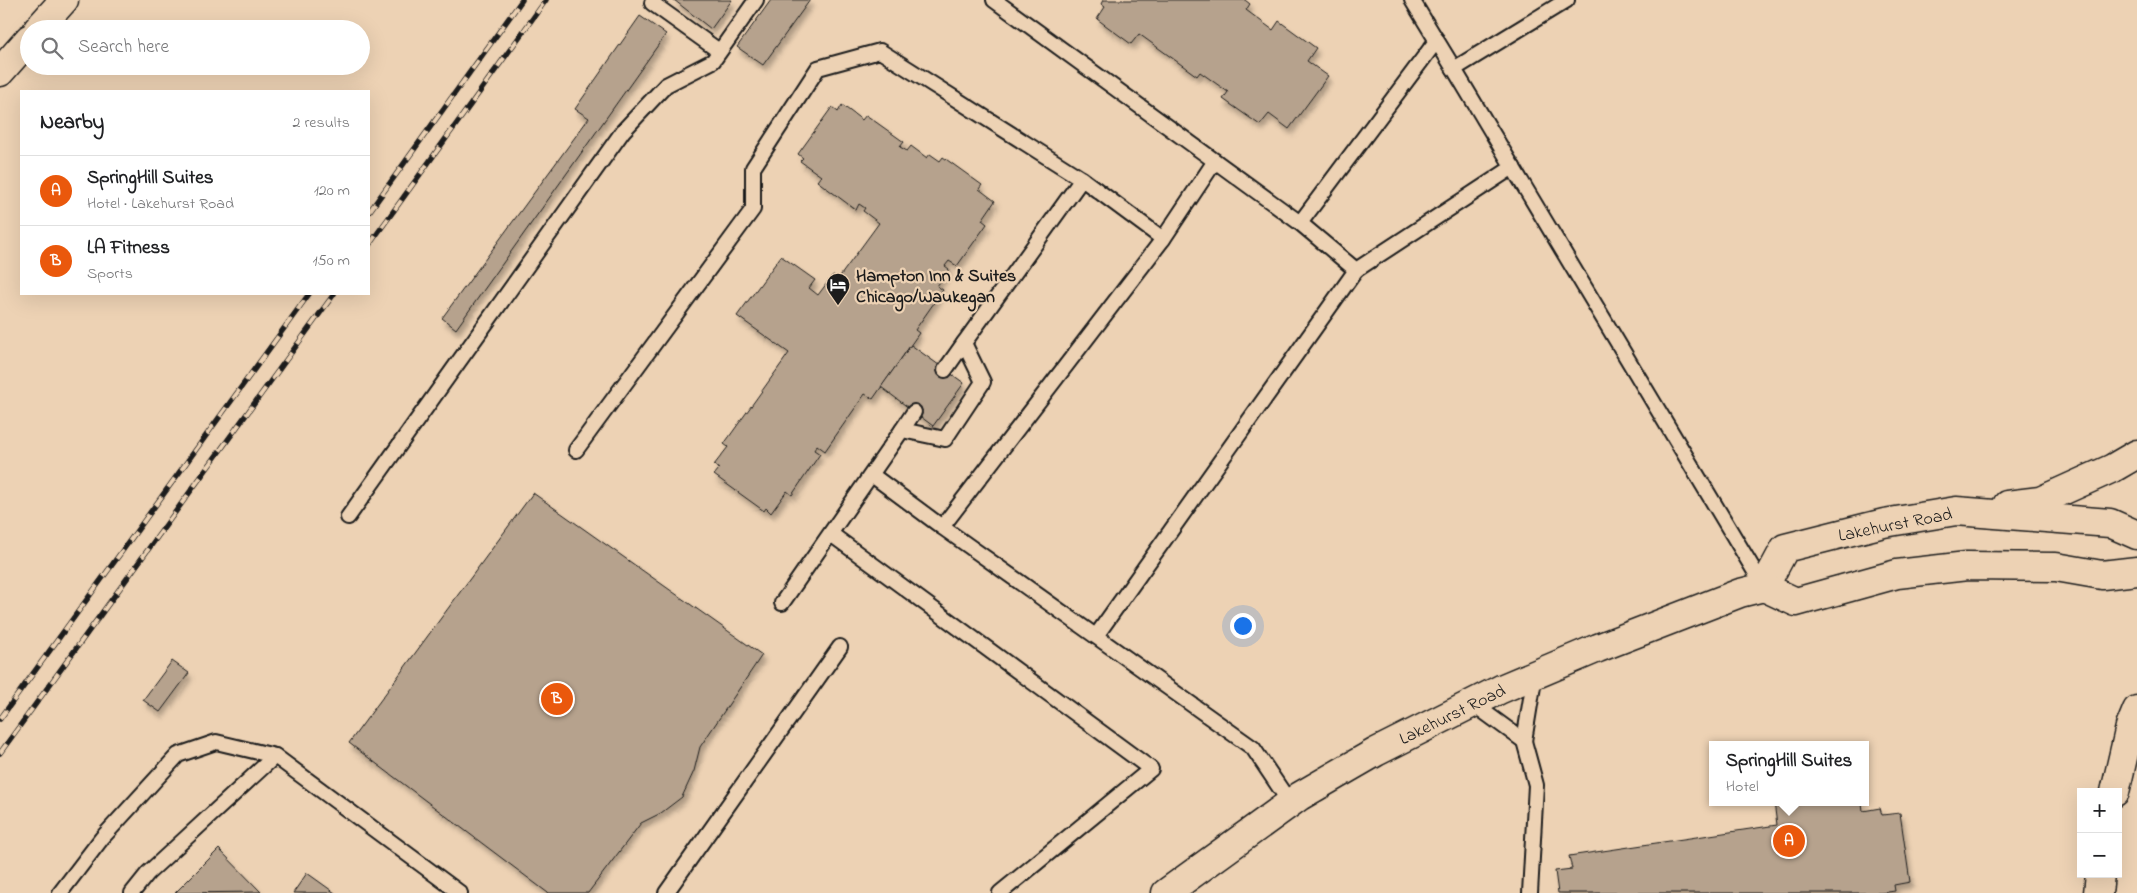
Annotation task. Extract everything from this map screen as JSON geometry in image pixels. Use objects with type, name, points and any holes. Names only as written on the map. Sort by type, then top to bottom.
[{"type":"street","points":[[46,20],[64,0]]},
{"type":"street","points":[[0,72],[20,50]]},
{"type":"street","points":[[1956,511],[2040,501],[2113,468],[2137,454]]},
{"type":"street","name":"Lakehurst Road","points":[[1166,893],[1290,803],[1376,752],[1472,703],[1536,674],[1740,593],[1764,587],[1785,548],[1884,523],[1956,511],[2110,523],[2137,535]]},
{"type":"street","points":[[1764,587],[1796,602],[1897,574],[1967,566],[2056,567],[2102,575],[2137,571]]},
{"type":"street","points":[[2116,788],[2130,727],[2137,710]]},
{"type":"street","points":[[2098,893],[2100,878]]},
{"type":"lane","points":[[654,0],[652,3],[719,51]]},
{"type":"lane","points":[[348,517],[623,131],[666,85],[713,61],[756,0]]},
{"type":"lane","points":[[994,0],[1300,223],[1356,270]]},
{"type":"lane","points":[[1412,0],[1764,587]]},
{"type":"lane","points":[[1454,69],[1567,0]]},
{"type":"lane","points":[[1300,223],[1437,40]]},
{"type":"lane","points":[[576,450],[753,209],[752,168],[818,68],[880,51],[1082,180],[1163,239]]},
{"type":"lane","points":[[942,527],[1163,239],[1215,161]]},
{"type":"lane","points":[[1096,636],[1356,270],[1513,167]]},
{"type":"lane","points":[[945,370],[1082,180]]},
{"type":"lane","points":[[902,430],[945,439],[983,382],[964,343]]},
{"type":"lane","points":[[782,603],[914,412]]},
{"type":"lane","points":[[872,475],[1253,748],[1290,803]]},
{"type":"lane","points":[[831,534],[1151,769],[1000,893]]},
{"type":"lane","points":[[666,893],[840,647]]},
{"type":"lane","points":[[1530,893],[1536,785],[1524,741],[1536,674]]},
{"type":"lane","points":[[1472,703],[1524,741]]},
{"type":"lane","points":[[60,893],[102,838],[178,755],[216,742],[275,756],[460,893]]},
{"type":"lane","points":[[132,893],[148,873],[275,756]]},
{"type":"building","points":[[674,0],[732,0],[711,29]]},
{"type":"building","points":[[771,0],[810,0],[763,65],[737,47]]},
{"type":"building","points":[[1103,0],[1245,0],[1250,4],[1246,10],[1273,30],[1279,21],[1316,48],[1307,61],[1328,76],[1289,129],[1269,114],[1260,125],[1223,99],[1228,92],[1200,72],[1197,76],[1139,34],[1131,44],[1097,19],[1105,7],[1101,4]]},
{"type":"building","points":[[640,16],[666,34],[456,329],[442,318],[589,118],[575,109]]},
{"type":"building","name":"Hampton Inn & Suites Chicago/Waukegan","points":[[842,105],[862,120],[866,115],[904,142],[900,147],[907,151],[911,146],[927,158],[930,154],[940,161],[943,157],[982,185],[979,189],[995,201],[982,220],[987,224],[957,266],[949,261],[945,266],[949,269],[937,286],[943,290],[915,330],[919,333],[873,399],[865,394],[825,451],[817,445],[814,450],[820,454],[792,495],[787,491],[771,513],[766,508],[764,511],[714,475],[719,469],[714,465],[728,447],[724,444],[789,353],[737,316],[781,256],[815,280],[809,288],[818,295],[833,275],[838,279],[879,223],[863,211],[865,208],[859,204],[856,210],[817,181],[821,176],[800,161],[803,158],[798,154],[832,107],[838,112]]},
{"type":"building","points":[[911,345],[964,383],[933,426],[881,387]]},
{"type":"building","points":[[533,493],[762,655],[700,747],[694,771],[682,797],[661,813],[641,823],[588,893],[548,893],[349,743]]},
{"type":"building","points":[[172,661],[189,673],[160,712],[143,700]]},
{"type":"building","points":[[1775,806],[1862,806],[1863,811],[1880,808],[1882,815],[1900,813],[1910,882],[1894,885],[1895,891],[1881,893],[1558,893],[1555,871],[1572,869],[1569,856],[1777,825]]},
{"type":"building","points":[[219,849],[261,892],[175,893]]},
{"type":"building","points":[[307,873],[335,893],[293,893]]},
{"type":"railway","points":[[370,211],[522,0]]},
{"type":"railway","points":[[370,244],[546,0]]},
{"type":"railway","points":[[0,719],[308,295]]},
{"type":"railway","points":[[0,753],[333,295]]},
{"type":"place","name":"Hampton Inn & Suites Chicago/Waukegan","points":[[838,306]]},
{"type":"place","name":"LA Fitness","points":[[557,699]]},
{"type":"place","name":"SpringHill Suites","points":[[1789,841]]}]
